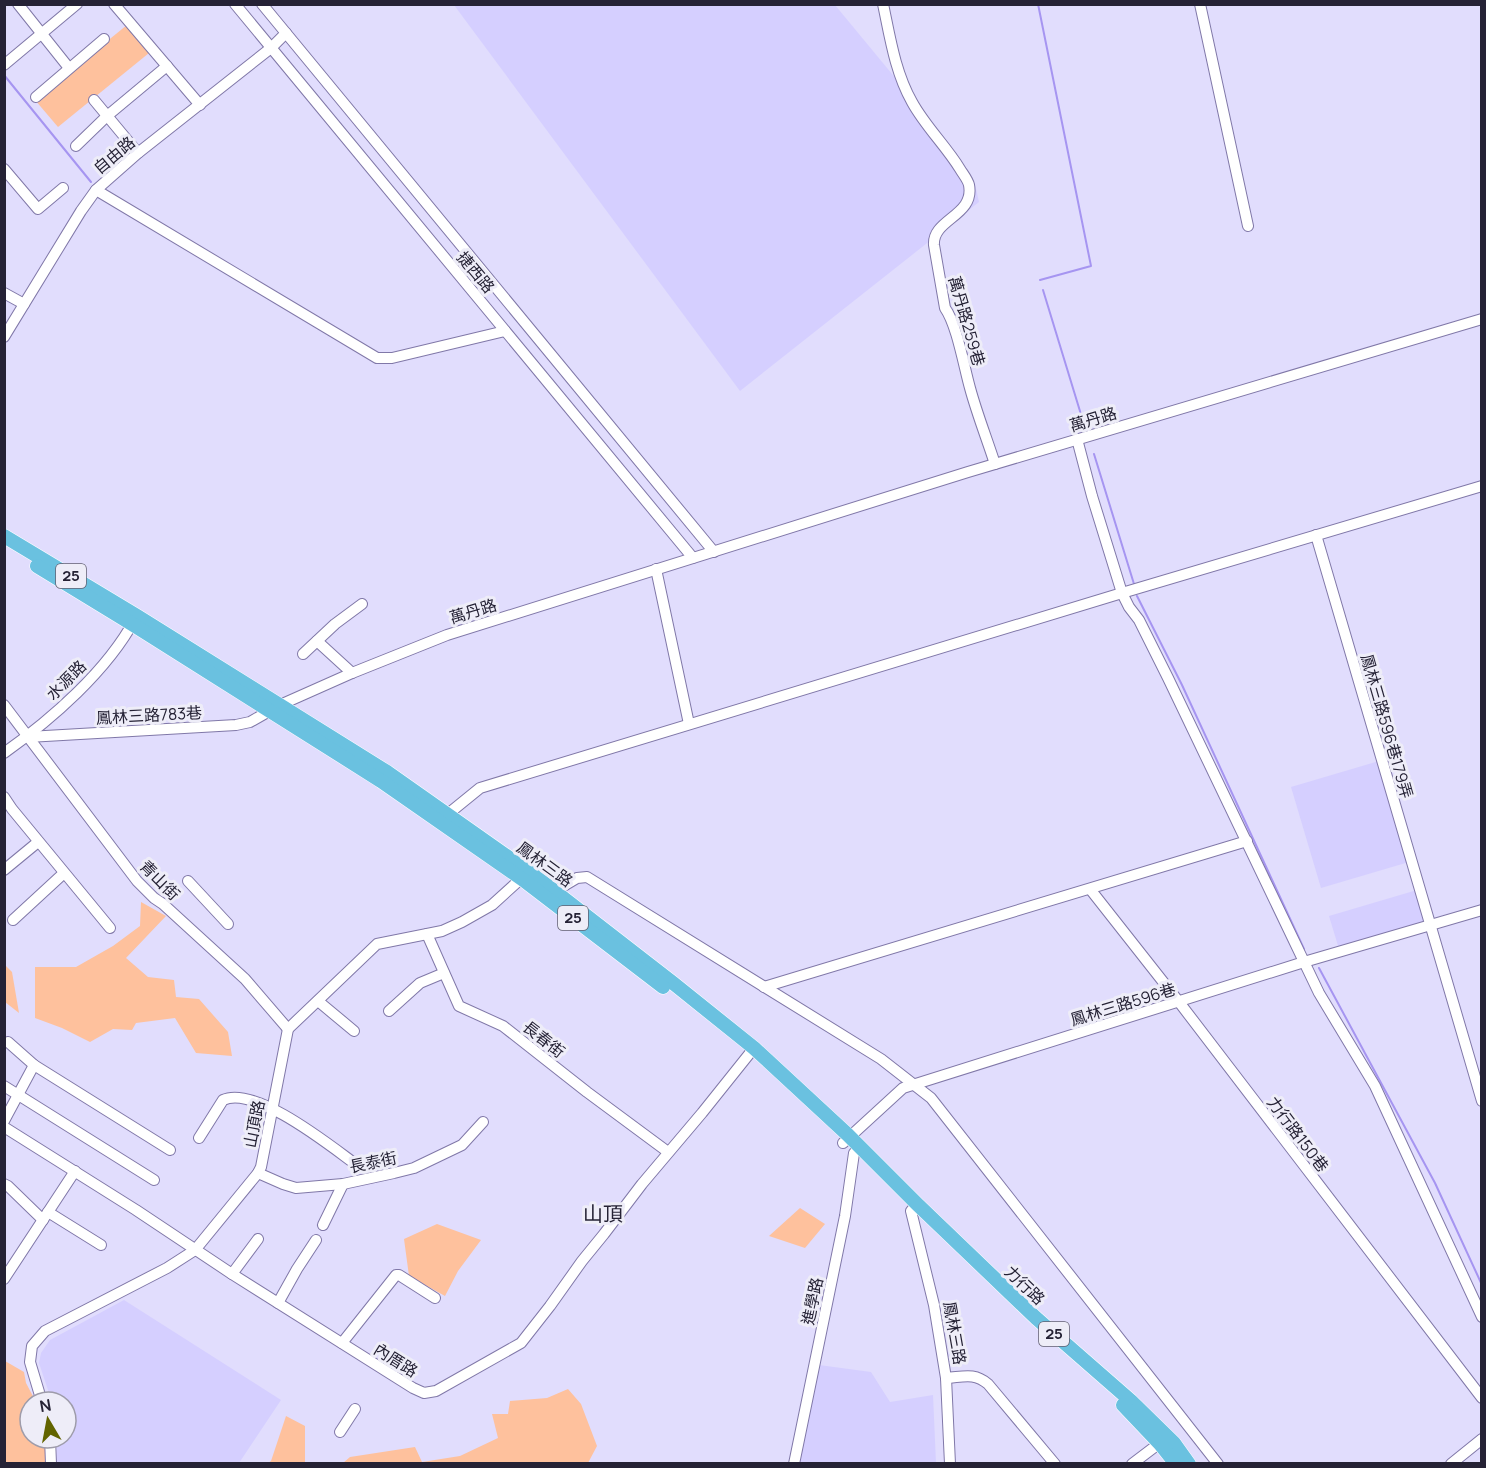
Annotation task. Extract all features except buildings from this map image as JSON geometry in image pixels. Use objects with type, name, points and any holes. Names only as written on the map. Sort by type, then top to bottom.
[{"type":"main road","name":"25","points":[[4,536],[135,620]]},
{"type":"main road","name":"25","points":[[4,546],[135,620]]},
{"type":"main road","name":"鳳林三路","points":[[135,620],[525,875],[555,891],[751,1052],[846,1139],[914,1208]]},
{"type":"main road","name":"鳳林三路","points":[[274,709],[387,772],[448,814],[667,991],[751,1052]]},
{"type":"main road","name":"力行路","points":[[914,1208],[1030,1325],[1189,1464]]},
{"type":"main road","name":"力行路","points":[[1164,1440],[1176,1464]]},
{"type":"street","points":[[4,65],[77,4]]},
{"type":"street","points":[[114,4],[200,105]]},
{"type":"street","name":"捷西路","points":[[235,4],[693,558]]},
{"type":"street","name":"捷西路","points":[[262,4],[714,552]]},
{"type":"street","name":"萬丹路259巷","points":[[882,4],[898,71],[912,103],[952,155],[969,184],[967,204],[933,237],[945,308],[957,337],[970,390],[995,464]]},
{"type":"street","points":[[1200,4],[1248,226]]},
{"type":"street","points":[[22,6],[69,68]]},
{"type":"street","name":"自由路","points":[[4,338],[96,190],[138,153],[271,48],[286,33]]},
{"type":"street","points":[[36,97],[104,39]]},
{"type":"street","points":[[76,146],[107,116],[167,66]]},
{"type":"street","points":[[94,100],[138,153]]},
{"type":"street","points":[[4,169],[38,209],[63,189]]},
{"type":"street","points":[[96,190],[377,358],[392,358],[505,332]]},
{"type":"street","points":[[4,292],[24,304]]},
{"type":"street","name":"萬丹路","points":[[274,709],[352,673],[447,634],[1077,439],[1482,319]]},
{"type":"street","points":[[1077,439],[1122,593],[1139,620],[1168,678],[1319,993],[1375,1086],[1482,1317]]},
{"type":"street","points":[[448,814],[480,788],[1482,486]]},
{"type":"street","name":"鳳林三路596巷179弄","points":[[1316,535],[1482,1101]]},
{"type":"street","points":[[656,569],[689,724]]},
{"type":"street","points":[[303,654],[334,624],[362,604]]},
{"type":"street","name":"水源路","points":[[4,753],[28,737],[85,685],[119,645],[135,620]]},
{"type":"street","points":[[317,641],[352,673]]},
{"type":"street","name":"青山街","points":[[4,705],[137,880],[245,979],[288,1029]]},
{"type":"street","name":"鳳林三路783巷","points":[[28,737],[236,725],[250,722],[274,709]]},
{"type":"street","points":[[4,797],[38,842],[110,928]]},
{"type":"street","points":[[764,987],[1248,841]]},
{"type":"street","points":[[4,870],[38,842]]},
{"type":"street","points":[[13,920],[64,873]]},
{"type":"street","points":[[288,1029],[377,944],[452,927],[492,905],[525,875]]},
{"type":"street","points":[[555,891],[577,878],[587,877],[881,1059],[931,1098],[1218,1464]]},
{"type":"street","points":[[188,881],[228,924]]},
{"type":"street","name":"力行路150巷","points":[[1090,889],[1482,1398]]},
{"type":"street","name":"鳳林三路596巷","points":[[846,1139],[903,1088],[1304,962],[1482,910]]},
{"type":"street","name":"長春街","points":[[427,934],[459,1006],[502,1026],[669,1152]]},
{"type":"street","points":[[389,1011],[420,983],[444,973]]},
{"type":"street","points":[[318,1000],[354,1032]]},
{"type":"street","name":"山頂路","points":[[38,1390],[30,1362],[32,1346],[45,1331],[167,1268],[195,1250],[258,1173],[288,1029]]},
{"type":"street","points":[[8,1042],[34,1065],[170,1150]]},
{"type":"street","name":"內厝路","points":[[4,1127],[412,1388],[424,1393],[436,1391],[521,1343],[582,1262],[751,1052]]},
{"type":"street","points":[[4,1121],[34,1065]]},
{"type":"street","points":[[4,1086],[154,1180]]},
{"type":"street","points":[[199,1138],[223,1100],[234,1097],[272,1108],[354,1162]]},
{"type":"street","name":"長泰街","points":[[258,1173],[296,1188],[343,1184],[414,1168],[462,1145],[483,1122]]},
{"type":"street","name":"進學路","points":[[794,1464],[857,1150]]},
{"type":"street","points":[[4,1279],[75,1171]]},
{"type":"street","points":[[4,1184],[46,1216],[101,1245]]},
{"type":"street","points":[[323,1225],[343,1184]]},
{"type":"street","name":"鳳林三路","points":[[914,1208],[946,1378],[950,1464]]},
{"type":"street","points":[[232,1274],[258,1239]]},
{"type":"street","points":[[278,1303],[316,1240]]},
{"type":"street","points":[[342,1343],[396,1275],[435,1298]]},
{"type":"street","points":[[946,1378],[977,1376],[982,1378],[1054,1464]]},
{"type":"street","points":[[340,1432],[355,1409]]},
{"type":"street","points":[[1451,1464],[1482,1439]]},
{"type":"street","points":[[1132,1464],[1164,1440]]},
{"type":"shaded area","points":[[454,5],[835,5],[935,126],[975,184],[979,202],[740,391]]},
{"type":"shaded area","points":[[127,25],[149,53],[58,127],[35,100]]},
{"type":"shaded area","points":[[1379,761],[1409,862],[1321,888],[1291,787]]},
{"type":"shaded area","points":[[1417,890],[1427,923],[1339,949],[1329,916]]},
{"type":"shaded area","points":[[141,902],[166,916],[126,958],[148,977],[174,980],[176,997],[199,999],[228,1032],[232,1056],[196,1053],[175,1018],[136,1023],[132,1030],[113,1029],[90,1042],[35,1018],[35,967],[76,967],[113,946],[140,926]]},
{"type":"shaded area","points":[[4,964],[12,972],[19,1013],[5,1002]]},
{"type":"shaded area","points":[[800,1208],[825,1224],[805,1248],[769,1236]]},
{"type":"shaded area","points":[[437,1224],[481,1240],[458,1271],[445,1296],[409,1276],[404,1239]]},
{"type":"shaded area","points":[[124,1300],[281,1400],[239,1463],[57,1463],[57,1450],[78,1450],[78,1390],[48,1390],[39,1363],[41,1353],[50,1340]]},
{"type":"shaded area","points":[[5,1361],[24,1372],[30,1390],[18,1390],[18,1450],[45,1450],[47,1463],[5,1464]]},
{"type":"shaded area","points":[[819,1365],[871,1372],[890,1402],[933,1395],[936,1463],[799,1464]]},
{"type":"shaded area","points":[[568,1389],[581,1404],[597,1446],[588,1463],[343,1463],[350,1457],[415,1447],[422,1462],[460,1456],[498,1438],[492,1414],[508,1414],[510,1401],[547,1398]]},
{"type":"shaded area","points":[[286,1416],[305,1426],[305,1463],[268,1463],[271,1461]]},
{"type":"waterway","points":[[1038,4],[1091,266],[1040,280]]},
{"type":"waterway","points":[[4,75],[91,182]]},
{"type":"waterway","points":[[1043,290],[1083,421]]},
{"type":"waterway","points":[[1094,454],[1134,584]]},
{"type":"waterway","points":[[1137,596],[1182,685],[1304,949]]},
{"type":"waterway","points":[[1319,968],[1435,1183],[1482,1285]]},
{"type":"district","name":"山頂","points":[[603,1214]]}]
